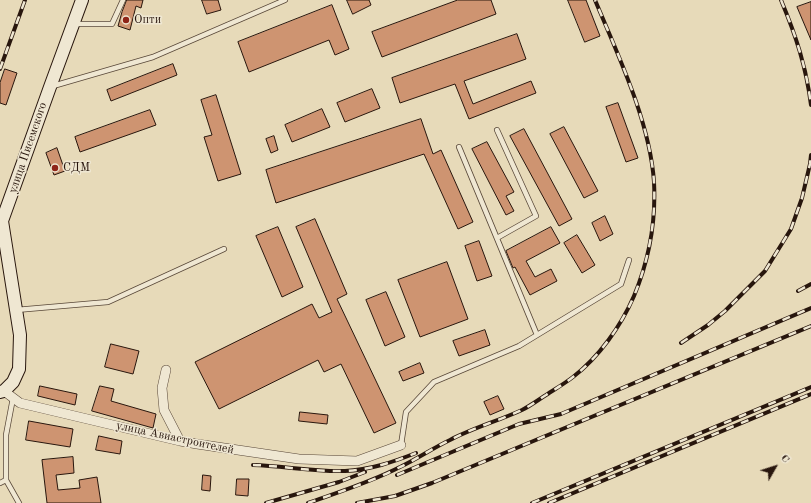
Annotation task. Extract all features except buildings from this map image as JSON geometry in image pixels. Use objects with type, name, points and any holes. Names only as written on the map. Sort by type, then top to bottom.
[{"type":"street","name":"улица Писемского","points":[[6,393],[19,369],[20,335],[2,221],[82,0]]},
{"type":"street","points":[[166,370],[162,388],[164,410],[180,440]]},
{"type":"street","name":"улица Авиастроителей","points":[[6,393],[20,403],[197,444],[299,459],[358,462],[401,445]]},
{"type":"lane","points":[[73,24],[112,24],[123,0]]},
{"type":"lane","points":[[50,87],[153,57],[285,0]]},
{"type":"lane","points":[[497,130],[536,216],[497,238]]},
{"type":"lane","points":[[459,147],[537,335]]},
{"type":"lane","points":[[16,310],[108,302],[224,249]]},
{"type":"lane","points":[[401,445],[406,412],[434,382],[519,346],[621,284],[629,260]]},
{"type":"lane","points":[[6,393],[6,480],[19,503]]},
{"type":"lane","points":[[0,483],[6,480]]},
{"type":"railway","points":[[0,69],[25,0]]},
{"type":"railway","points":[[308,503],[378,477],[406,464],[437,446],[528,407],[583,369],[616,330],[623,318],[634,296],[644,268],[653,225],[654,182],[651,159],[640,113],[623,66],[595,0]]},
{"type":"railway","points":[[781,0],[800,51],[811,105]]},
{"type":"railway","points":[[681,343],[708,325],[725,311],[765,271],[791,229],[802,198],[811,155]]},
{"type":"railway","points":[[798,291],[811,284]]},
{"type":"railway","points":[[397,475],[519,424],[561,414],[811,308]]},
{"type":"railway","points":[[357,503],[395,496],[432,483],[811,326]]},
{"type":"railway","points":[[532,503],[811,387]]},
{"type":"railway","points":[[549,503],[811,394]]},
{"type":"railway","points":[[253,465],[322,471],[345,471],[381,465],[416,453]]},
{"type":"railway","points":[[266,503],[339,482],[365,472]]},
{"type":"place","name":"Опти","points":[[126,20]]},
{"type":"place","name":"СДМ","points":[[55,168]]}]
